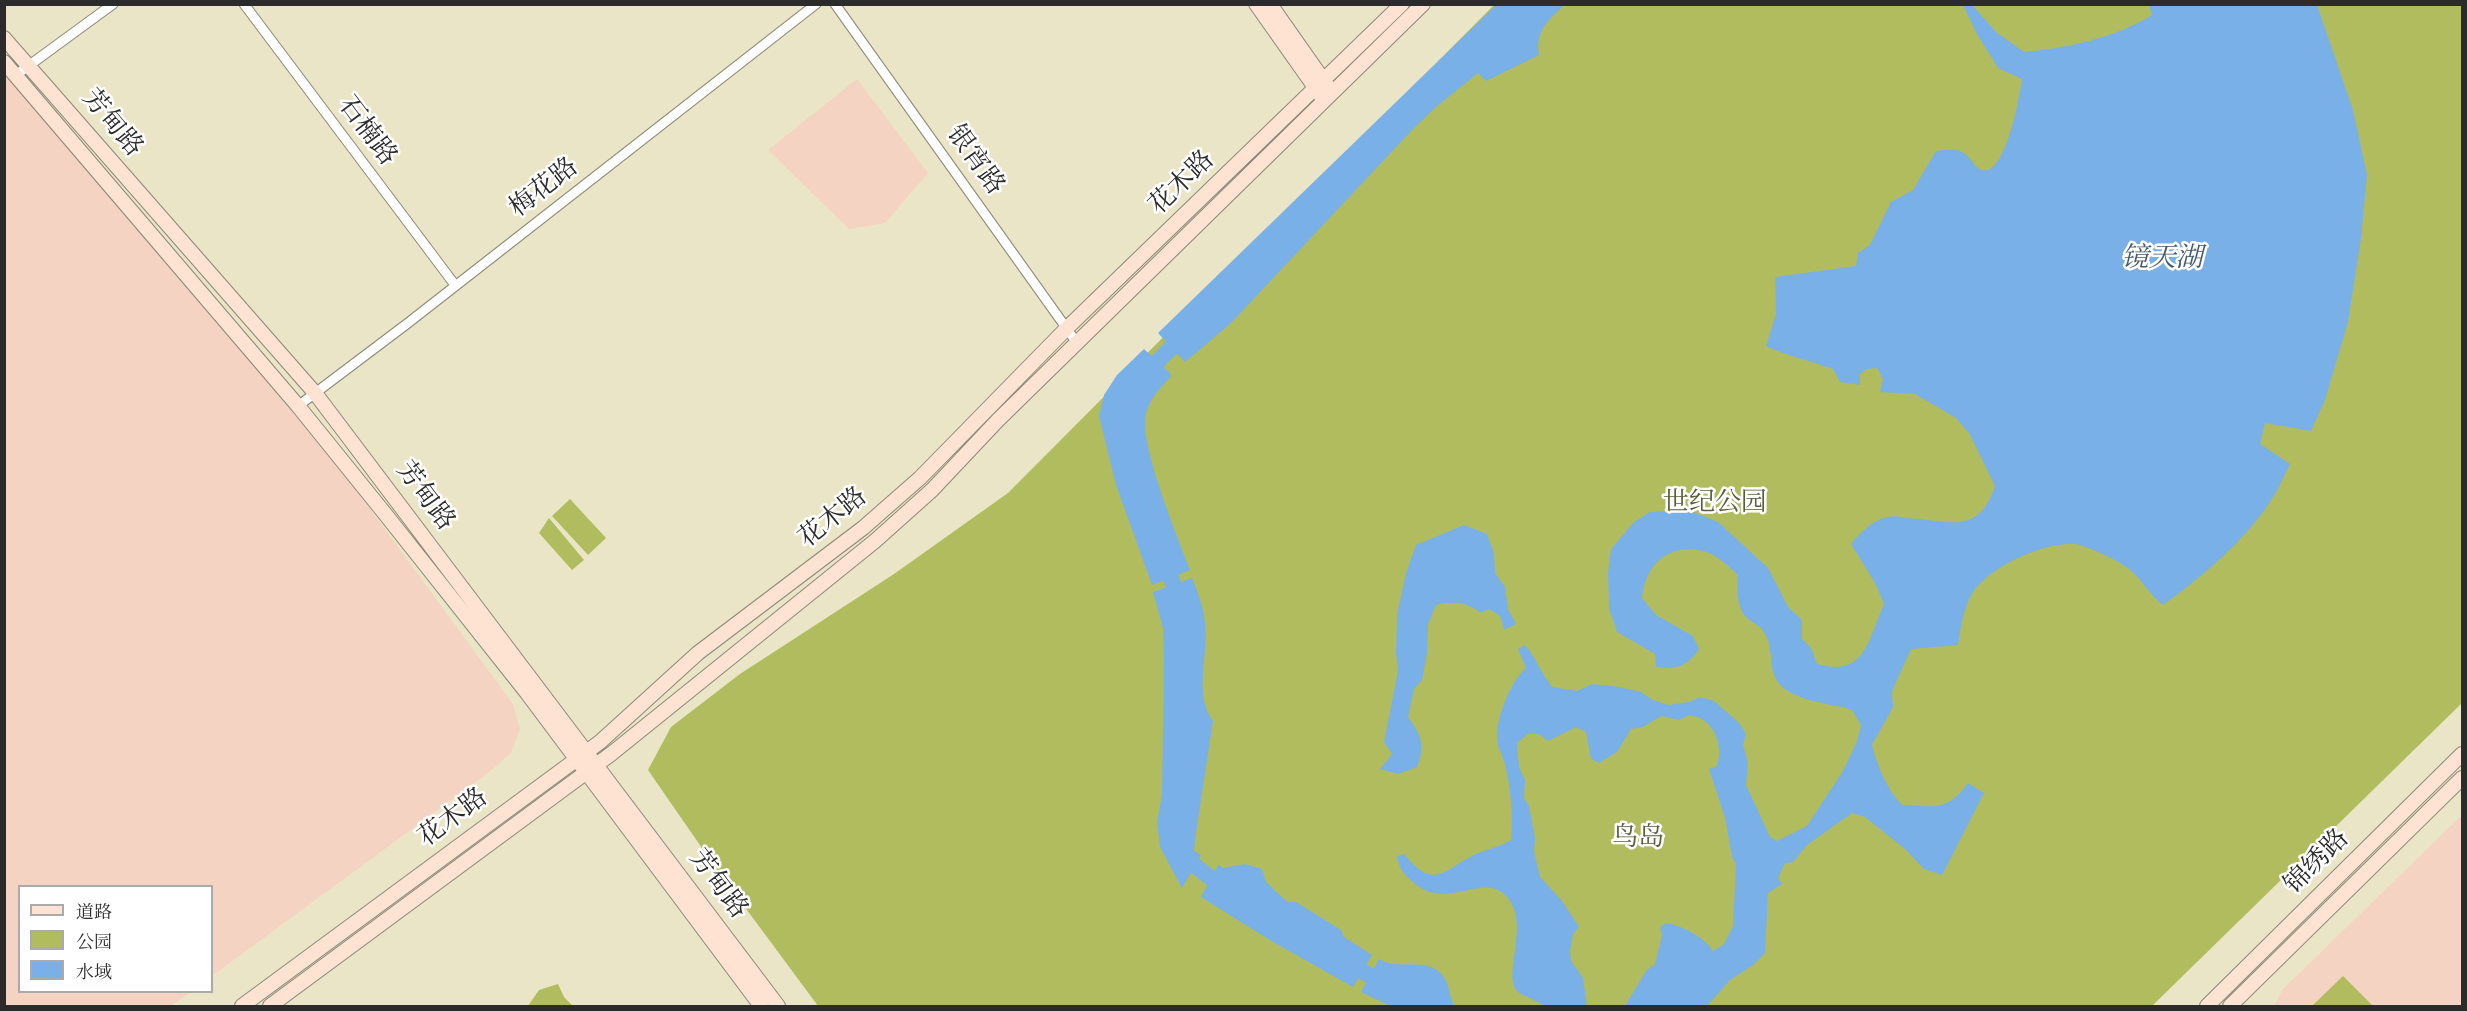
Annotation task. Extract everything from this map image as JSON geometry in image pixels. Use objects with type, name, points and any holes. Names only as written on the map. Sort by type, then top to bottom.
[{"type":"main road","points":[[1256,4],[1324,91]]},
{"type":"main road","points":[[1270,4],[1324,91]]},
{"type":"main road","name":"花木路","points":[[270,1006],[591,768],[875,541],[932,490],[998,420],[1077,343],[1324,91],[1402,4]]},
{"type":"main road","name":"花木路","points":[[242,1006],[600,742],[698,653],[863,528],[920,478],[1066,328],[1324,91],[1424,4]]},
{"type":"main road","name":"芳甸路","points":[[4,38],[315,393],[581,755],[778,1006]]},
{"type":"main road","name":"芳甸路","points":[[4,62],[298,406],[520,684],[581,755]]},
{"type":"main road","name":"锦绣路","points":[[2208,1006],[2463,754]]},
{"type":"main road","name":"芳甸路","points":[[591,768],[761,1006]]},
{"type":"main road","name":"锦绣路","points":[[2230,1006],[2463,778]]},
{"type":"street","points":[[16,75],[113,4]]},
{"type":"street","name":"石楠路","points":[[244,4],[455,285]]},
{"type":"street","name":"梅花路","points":[[298,406],[816,4]]},
{"type":"street","name":"银宵路","points":[[835,4],[1077,343]]},
{"type":"shaded area","points":[[4,68],[126,204],[343,472],[513,704],[520,729],[511,753],[488,773],[213,975],[213,885],[18,885],[18,993],[190,993],[170,1006],[5,1006]]},
{"type":"shaded area","points":[[857,79],[928,173],[885,223],[849,229],[768,150]]},
{"type":"shaded area","points":[[2462,815],[2462,1006],[2274,1006],[2283,989]]},
{"type":"green space","name":"世纪公园","points":[[1494,5],[2462,5],[2462,703],[2152,1006],[818,1006],[713,864],[648,770],[671,727],[740,674],[894,574],[1008,493]]},
{"type":"green space","points":[[570,499],[606,538],[588,555],[552,516]]},
{"type":"green space","points":[[549,518],[584,560],[572,570],[539,533]]},
{"type":"green space","points":[[2343,976],[2373,1006],[2312,1006]]},
{"type":"green space","points":[[558,984],[564,997],[573,1006],[528,1006],[539,990]]},
{"type":"water","points":[[1496,5],[1564,5],[1548,21],[1541,32],[1539,55],[1486,81],[1478,73],[1436,107],[1231,323],[1185,362],[1158,333]]},
{"type":"water","name":"镜天湖","points":[[1963,5],[1972,5],[1996,32],[2024,52],[2074,45],[2107,36],[2152,15],[2149,5],[2317,5],[2353,110],[2367,175],[2361,238],[2348,322],[2325,400],[2311,431],[2265,423],[2260,444],[2290,464],[2278,489],[2263,512],[2238,542],[2208,570],[2163,605],[2134,573],[2124,566],[2086,547],[2062,544],[2033,551],[2005,565],[1981,582],[1967,605],[1958,645],[1911,649],[1892,691],[1893,707],[1872,745],[1883,777],[1891,792],[1902,805],[1932,806],[1947,803],[1968,783],[1984,793],[1942,875],[1924,869],[1905,849],[1865,817],[1852,813],[1807,845],[1793,862],[1785,863],[1778,878],[1782,884],[1768,893],[1765,953],[1753,965],[1730,980],[1707,1006],[1625,1006],[1646,971],[1655,964],[1662,935],[1660,927],[1666,923],[1686,929],[1704,941],[1713,951],[1724,944],[1733,926],[1736,864],[1732,857],[1725,818],[1709,769],[1716,767],[1718,761],[1719,748],[1716,735],[1708,724],[1694,716],[1689,715],[1679,720],[1661,716],[1643,727],[1631,729],[1617,752],[1599,763],[1591,759],[1586,732],[1576,727],[1548,741],[1539,734],[1528,734],[1517,743],[1519,767],[1525,780],[1524,798],[1529,806],[1535,838],[1534,852],[1540,877],[1562,901],[1579,927],[1573,934],[1571,961],[1583,978],[1587,1006],[1561,1008],[1544,1005],[1519,993],[1514,985],[1516,920],[1513,907],[1506,896],[1497,889],[1486,888],[1438,894],[1426,890],[1404,873],[1397,856],[1404,854],[1414,866],[1432,875],[1447,871],[1476,854],[1511,840],[1510,790],[1498,745],[1497,730],[1510,691],[1526,668],[1518,649],[1525,645],[1552,687],[1577,691],[1592,684],[1619,687],[1641,692],[1653,700],[1668,705],[1689,702],[1700,697],[1714,701],[1739,723],[1746,734],[1743,745],[1748,762],[1746,785],[1770,837],[1777,841],[1807,826],[1843,771],[1857,741],[1861,725],[1852,710],[1795,695],[1778,682],[1773,672],[1767,637],[1762,629],[1743,614],[1741,609],[1738,575],[1720,559],[1704,551],[1686,549],[1667,555],[1659,560],[1647,577],[1642,598],[1656,615],[1693,636],[1699,649],[1690,660],[1681,666],[1656,667],[1655,654],[1617,632],[1609,608],[1608,573],[1611,549],[1634,522],[1650,512],[1688,510],[1718,522],[1768,568],[1788,607],[1802,620],[1802,639],[1811,648],[1817,664],[1833,667],[1845,666],[1855,661],[1862,653],[1884,604],[1875,583],[1851,544],[1862,531],[1890,516],[1948,522],[1970,519],[1980,513],[1995,486],[1969,433],[1956,418],[1915,394],[1880,392],[1883,379],[1877,368],[1867,369],[1860,374],[1860,385],[1840,382],[1833,369],[1766,346],[1776,314],[1775,277],[1856,266],[1858,253],[1870,245],[1891,202],[1913,190],[1936,151],[1951,149],[1963,152],[1980,169],[1989,169],[1997,163],[2010,134],[2022,79],[1998,68],[1977,34]]},
{"type":"water","points":[[1144,349],[1172,375],[1150,402],[1145,427],[1160,490],[1190,570],[1152,585],[1116,485],[1099,416],[1104,395],[1117,375]]},
{"type":"water","points":[[1464,525],[1487,534],[1494,553],[1495,573],[1505,587],[1508,609],[1516,624],[1504,630],[1500,616],[1489,609],[1481,613],[1460,603],[1436,605],[1428,624],[1427,653],[1422,680],[1414,689],[1408,717],[1421,740],[1420,759],[1417,767],[1398,774],[1380,769],[1392,754],[1384,742],[1398,671],[1397,615],[1406,573],[1416,545]]},
{"type":"water","points":[[1192,578],[1204,618],[1206,636],[1204,699],[1213,721],[1195,839],[1194,851],[1201,855],[1182,888],[1160,847],[1157,822],[1162,795],[1164,657],[1163,628],[1153,592]]},
{"type":"water","points":[[1245,864],[1262,869],[1266,882],[1287,902],[1296,902],[1341,930],[1344,937],[1372,955],[1353,987],[1273,942],[1201,897],[1218,865],[1223,868]]},
{"type":"water","points":[[1379,959],[1387,963],[1423,965],[1439,971],[1447,982],[1454,1006],[1390,1006],[1361,992]]},
{"type":"waterway","points":[[1142,377],[1187,332]]},
{"type":"waterway","points":[[1163,556],[1181,606]]},
{"type":"waterway","points":[[1179,853],[1227,891]]},
{"type":"waterway","points":[[1344,961],[1424,1006]]},
{"type":"park label","name":"鸟岛","points":[[1638,840]]}]
